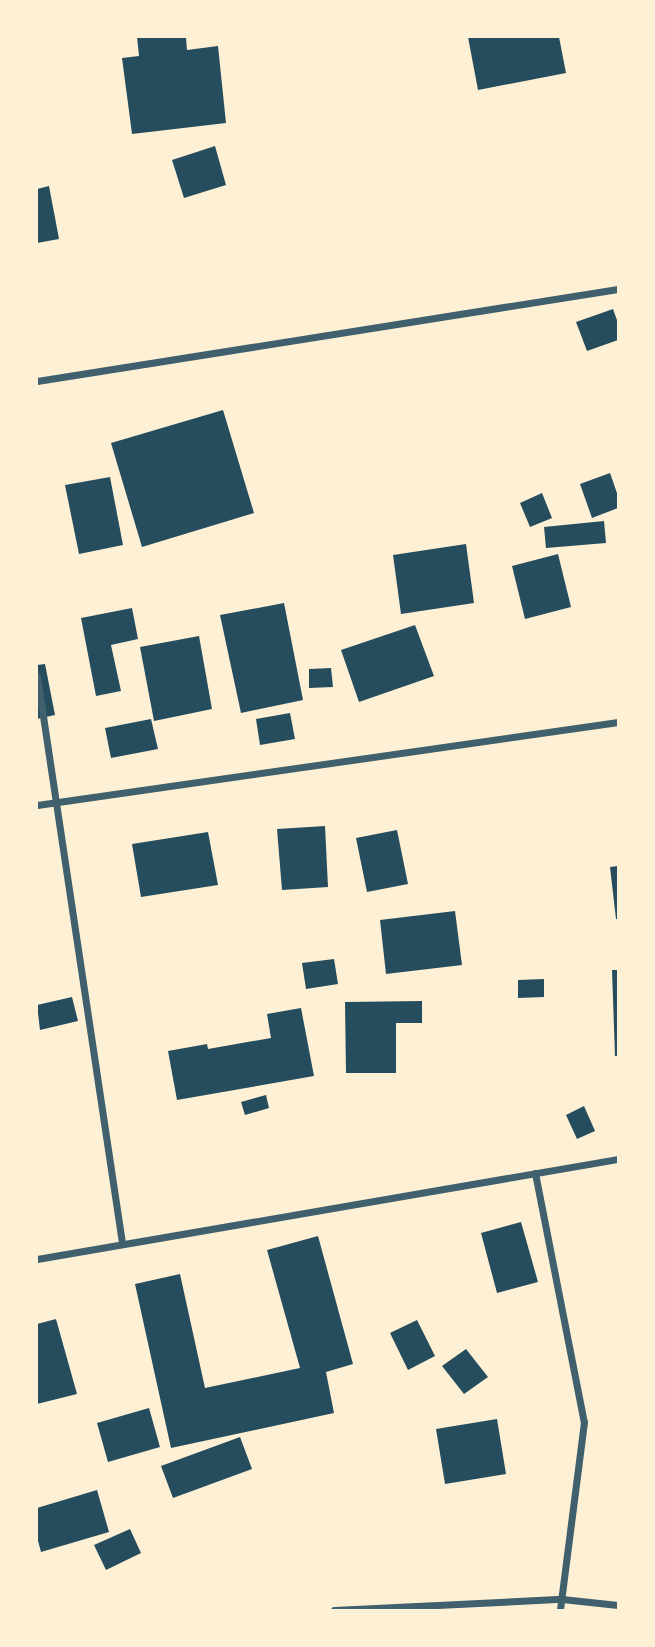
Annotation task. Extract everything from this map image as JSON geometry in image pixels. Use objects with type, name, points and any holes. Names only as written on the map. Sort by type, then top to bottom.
[{"type":"street","points":[[37,381],[618,289]]},
{"type":"street","points":[[37,676],[122,1243]]},
{"type":"street","points":[[37,805],[618,722]]},
{"type":"street","points":[[37,1259],[618,1159]]},
{"type":"street","points":[[535,1173],[584,1422],[560,1610]]},
{"type":"street","points":[[334,1610],[562,1599],[618,1605]]},
{"type":"building","points":[[137,37],[186,37],[187,50],[218,46],[226,123],[132,134],[122,58],[139,56]]},
{"type":"building","points":[[468,37],[559,37],[566,73],[478,90]]},
{"type":"building","points":[[215,146],[226,185],[184,198],[172,160]]},
{"type":"building","points":[[49,186],[59,239],[37,243],[37,189]]},
{"type":"building","points":[[613,309],[618,323],[618,340],[587,351],[576,322]]},
{"type":"building","points":[[223,410],[254,513],[142,547],[111,443]]},
{"type":"building","points":[[610,473],[618,496],[618,508],[592,518],[580,484]]},
{"type":"building","points":[[110,477],[123,545],[79,554],[65,485]]},
{"type":"building","points":[[542,493],[552,518],[530,527],[520,503]]},
{"type":"building","points":[[604,521],[606,543],[546,548],[544,527]]},
{"type":"building","points":[[466,544],[474,603],[401,614],[393,555]]},
{"type":"building","points":[[558,554],[571,607],[525,619],[512,566]]},
{"type":"building","points":[[284,603],[303,700],[241,713],[220,615]]},
{"type":"building","points":[[132,608],[138,639],[111,645],[121,691],[96,696],[81,618]]},
{"type":"building","points":[[415,625],[434,676],[359,702],[341,650]]},
{"type":"building","points":[[199,636],[212,709],[154,721],[140,647]]},
{"type":"building","points":[[45,664],[55,715],[37,719],[37,665]]},
{"type":"building","points":[[331,668],[333,687],[309,688],[309,669]]},
{"type":"building","points":[[290,713],[295,739],[260,745],[256,719]]},
{"type":"building","points":[[151,719],[158,749],[111,758],[105,728]]},
{"type":"building","points":[[325,826],[328,887],[282,890],[277,829]]},
{"type":"building","points":[[397,830],[408,884],[367,892],[356,838]]},
{"type":"building","points":[[208,832],[218,885],[141,897],[132,844]]},
{"type":"building","points":[[618,866],[618,919],[616,919],[610,867]]},
{"type":"building","points":[[455,911],[462,965],[386,974],[380,920]]},
{"type":"building","points":[[334,959],[338,984],[306,989],[302,963]]},
{"type":"building","points":[[612,970],[618,970],[618,1056],[615,1056]]},
{"type":"building","points":[[544,979],[544,997],[518,998],[518,980]]},
{"type":"building","points":[[72,997],[78,1021],[40,1030],[37,1005]]},
{"type":"building","points":[[422,1001],[422,1023],[396,1023],[396,1073],[346,1073],[345,1002]]},
{"type":"building","points":[[301,1008],[314,1076],[177,1100],[168,1051],[207,1044],[208,1049],[271,1038],[267,1014]]},
{"type":"building","points":[[266,1095],[269,1108],[245,1115],[241,1102]]},
{"type":"building","points":[[584,1106],[595,1131],[577,1139],[566,1115]]},
{"type":"building","points":[[521,1222],[538,1282],[497,1293],[481,1233]]},
{"type":"building","points":[[318,1236],[353,1364],[326,1372],[334,1413],[171,1448],[135,1284],[180,1274],[205,1388],[300,1368],[267,1250]]},
{"type":"building","points":[[56,1319],[77,1394],[37,1404],[37,1324]]},
{"type":"building","points":[[417,1320],[435,1356],[408,1370],[390,1333]]},
{"type":"building","points":[[466,1349],[488,1377],[464,1394],[442,1366]]},
{"type":"building","points":[[149,1408],[160,1447],[108,1462],[97,1423]]},
{"type":"building","points":[[497,1419],[506,1474],[445,1484],[436,1429]]},
{"type":"building","points":[[240,1437],[252,1469],[173,1498],[161,1466]]},
{"type":"building","points":[[97,1490],[109,1532],[41,1552],[37,1537],[37,1508]]},
{"type":"building","points":[[130,1529],[141,1553],[106,1570],[94,1545]]}]
